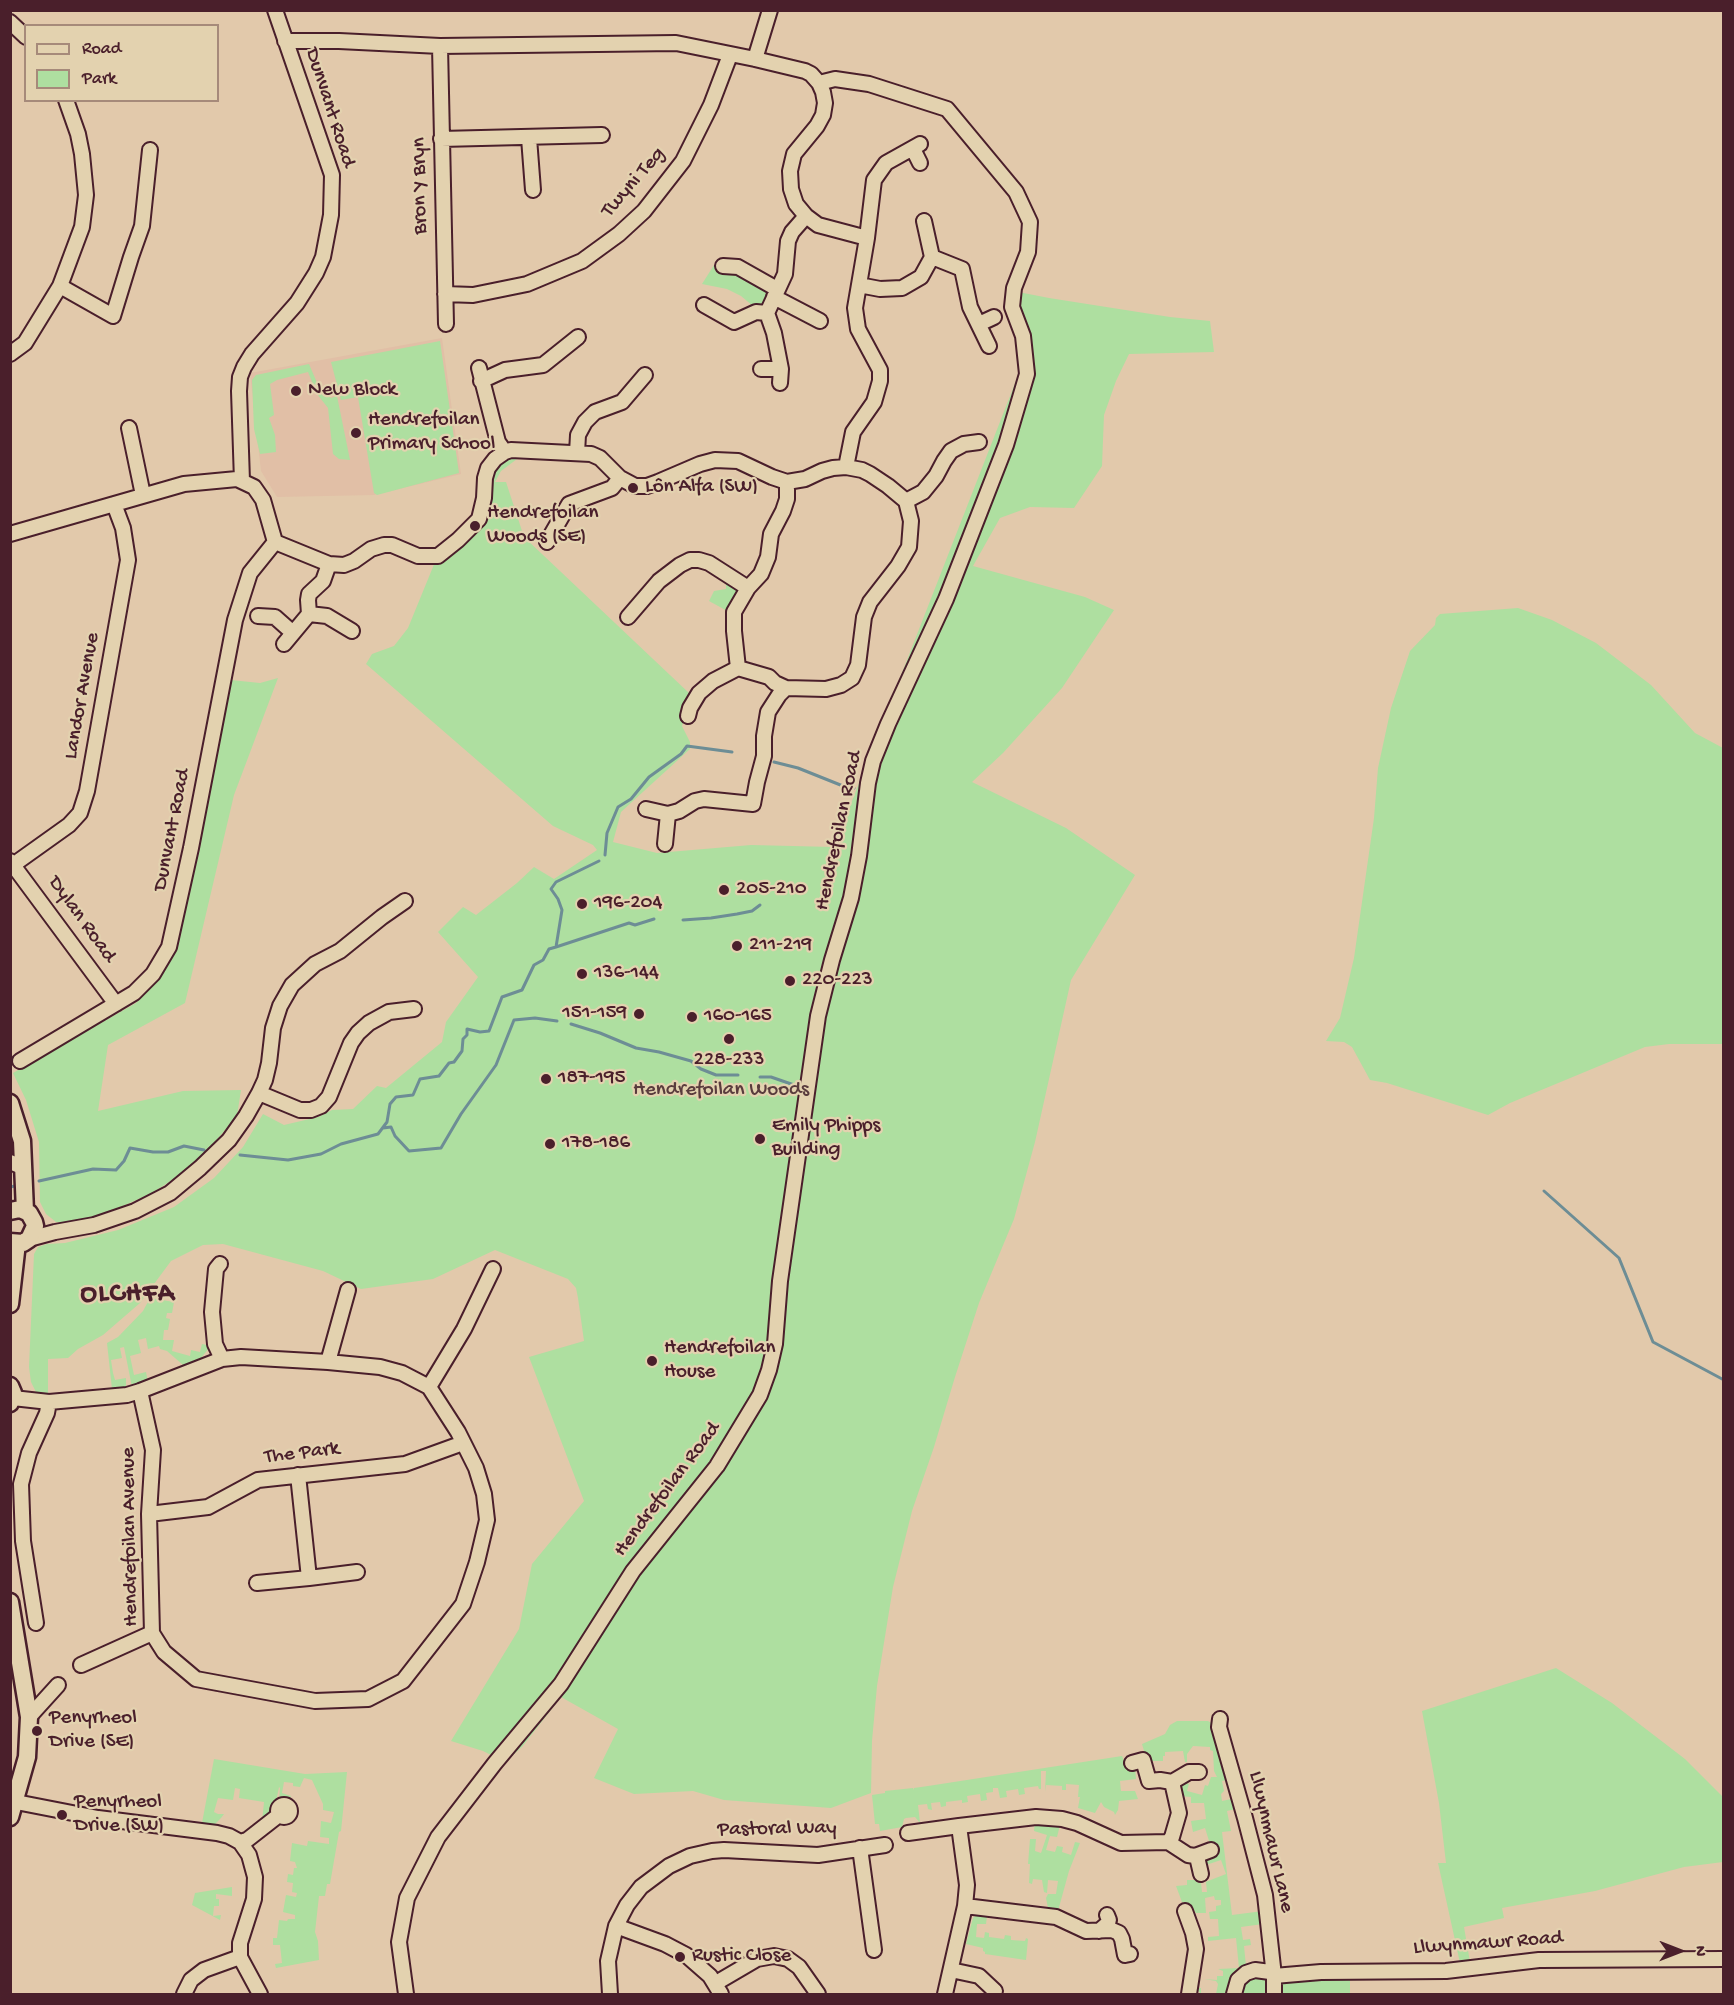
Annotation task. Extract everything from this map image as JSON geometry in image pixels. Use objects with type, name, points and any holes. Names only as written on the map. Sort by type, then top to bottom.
[{"type":"main road","points":[[10,1103],[22,1141],[16,1165],[20,1213],[34,1231],[19,1241],[10,1304]]},
{"type":"main road","points":[[10,1602],[14,1649],[29,1717],[27,1757],[13,1810]]},
{"type":"street","name":"Dunvant Road","points":[[242,481],[240,377],[252,354],[292,309],[316,273],[328,236],[331,215],[332,175],[275,10]]},
{"type":"street","points":[[755,59],[770,10]]},
{"type":"street","points":[[10,22],[24,34]]},
{"type":"street","name":"Hendrefoilan Road","points":[[285,41],[440,46],[675,43],[805,71],[817,80],[835,79],[869,84],[947,109],[1016,192],[1030,222],[1028,252],[1014,288],[1012,307],[1023,336],[1027,374],[1006,445],[946,598],[873,761],[859,856],[850,898],[818,1016],[780,1281],[775,1344],[769,1370],[760,1395],[717,1466],[633,1570],[561,1684],[495,1763],[438,1837],[407,1898],[399,1942],[406,1995]]},
{"type":"street","name":"Bron Y Bryn","points":[[440,46],[446,324]]},
{"type":"street","name":"Twyni Teg","points":[[445,294],[473,295],[527,284],[582,261],[619,234],[644,211],[683,161],[711,105],[730,55]]},
{"type":"street","points":[[817,80],[825,103],[823,115],[794,154],[790,171],[791,189],[796,204],[818,225],[867,238]]},
{"type":"street","points":[[10,354],[25,343],[60,286],[82,227],[86,195],[82,154],[69,102]]},
{"type":"street","points":[[441,139],[529,138],[593,131]]},
{"type":"street","points":[[529,138],[533,190]]},
{"type":"street","points":[[846,467],[853,432],[874,402],[880,381],[880,370],[876,360],[858,329],[855,308],[874,180],[886,163],[916,146],[920,163]]},
{"type":"street","points":[[60,286],[113,316],[142,226],[150,150]]},
{"type":"street","points":[[780,383],[781,369],[768,313],[785,273],[788,241],[792,232],[806,216]]},
{"type":"street","points":[[859,285],[880,290],[902,288],[921,277],[932,257],[924,221]]},
{"type":"street","points":[[932,257],[962,269],[970,307],[989,346]]},
{"type":"street","points":[[723,266],[738,267],[820,321]]},
{"type":"street","points":[[704,305],[734,322],[756,312],[768,313]]},
{"type":"street","points":[[979,324],[994,317]]},
{"type":"street","points":[[505,452],[498,442],[480,375],[543,365],[578,337]]},
{"type":"street","points":[[761,369],[781,369]]},
{"type":"street","points":[[578,453],[578,435],[585,422],[595,412],[622,402],[645,375]]},
{"type":"street","points":[[129,428],[143,495]]},
{"type":"street","points":[[906,501],[923,492],[936,476],[944,460],[963,437],[979,442]]},
{"type":"street","points":[[10,534],[184,484],[237,480],[254,487],[263,500],[275,542],[329,564],[344,565],[384,545],[392,545],[418,556],[438,555],[458,540],[479,519],[484,498],[485,478],[495,459],[505,452],[578,453],[600,458],[620,478],[636,486],[647,486],[700,464],[726,459],[748,465],[787,482],[805,479],[833,468],[846,467],[870,474],[906,501],[911,520],[909,547],[898,566],[870,602],[864,617],[858,665],[852,678],[840,686],[826,689],[786,688],[769,677],[738,668],[713,681],[699,693],[687,710]]},
{"type":"street","points":[[547,542],[570,504],[612,488],[620,478]]},
{"type":"street","points":[[738,668],[734,631],[735,612],[748,588],[761,574],[768,557],[771,534],[787,499],[787,482]]},
{"type":"street","name":"Landor Avenue","points":[[12,863],[69,825],[80,813],[87,791],[128,560],[123,528],[114,504]]},
{"type":"street","name":"Dunvant Road","points":[[20,1061],[134,993],[153,974],[169,947],[191,848],[235,620],[250,573],[275,542]]},
{"type":"street","points":[[627,617],[659,581],[690,560],[709,563],[748,588]]},
{"type":"street","points":[[258,616],[275,617],[288,638],[309,614],[309,594],[322,581],[329,564]]},
{"type":"street","points":[[631,590],[641,601]]},
{"type":"street","points":[[309,614],[327,616],[352,631]]},
{"type":"street","points":[[646,809],[668,814],[704,799],[753,804],[764,756],[764,736],[768,712],[786,688]]},
{"type":"street","points":[[665,844],[668,814]]},
{"type":"street","name":"Dylan Road","points":[[12,863],[116,1004]]},
{"type":"street","points":[[19,1241],[94,1225],[135,1211],[170,1193],[200,1168],[229,1140],[259,1093],[269,1063],[273,1028],[280,1006],[292,985],[315,964],[340,951],[381,917],[405,901]]},
{"type":"street","points":[[259,1093],[300,1110],[311,1110],[321,1106],[329,1097],[351,1043],[358,1033],[369,1023],[388,1012],[414,1009]]},
{"type":"street","points":[[20,1213],[55,1232]]},
{"type":"street","points":[[220,1264],[216,1269],[212,1312],[215,1344],[222,1359]]},
{"type":"street","points":[[11,1396],[49,1402],[127,1395],[222,1359],[241,1358],[380,1367],[402,1373],[429,1387],[464,1329],[493,1269]]},
{"type":"street","points":[[328,1362],[348,1290]]},
{"type":"street","name":"Hendrefoilan Avenue","points":[[140,1391],[153,1450],[149,1514],[152,1633],[164,1652],[196,1679],[315,1701],[368,1699],[403,1681],[464,1604],[487,1520],[484,1494],[476,1468],[464,1443],[429,1387]]},
{"type":"street","points":[[36,1623],[23,1541],[21,1484],[29,1453],[47,1413],[49,1402]]},
{"type":"street","name":"The Park","points":[[149,1514],[208,1507],[258,1480],[405,1464],[464,1443]]},
{"type":"street","points":[[298,1475],[309,1578]]},
{"type":"street","points":[[257,1583],[357,1572]]},
{"type":"street","points":[[81,1665],[152,1633]]},
{"type":"street","points":[[29,1717],[58,1684]]},
{"type":"street","name":"Llwynmawr Lane","points":[[1220,1719],[1220,1727],[1259,1869],[1274,1976]]},
{"type":"street","points":[[1132,1763],[1143,1761],[1149,1781],[1171,1779],[1189,1772],[1199,1772]]},
{"type":"street","points":[[1168,1842],[1172,1838],[1179,1813],[1171,1779]]},
{"type":"street","points":[[13,1810],[217,1833],[240,1842],[249,1855],[255,1877],[254,1899],[240,1943],[240,1957],[260,1995]]},
{"type":"street","points":[[240,1842],[247,1840],[279,1815]]},
{"type":"street","points":[[908,1833],[1027,1818],[1054,1818],[1077,1823],[1121,1843],[1168,1842],[1188,1855],[1195,1856],[1211,1850]]},
{"type":"street","points":[[945,1995],[965,1906],[967,1885],[959,1826]]},
{"type":"street","name":"Pastoral Way","points":[[610,1995],[608,1961],[616,1926],[627,1905],[650,1879],[669,1866],[690,1856],[724,1850],[818,1855],[885,1845]]},
{"type":"street","name":"Pastoral Way","points":[[860,1848],[874,1950]]},
{"type":"street","points":[[1195,1856],[1201,1874]]},
{"type":"street","points":[[965,1906],[1056,1917],[1086,1931],[1112,1930],[1119,1933],[1125,1955],[1130,1954]]},
{"type":"street","points":[[1185,1911],[1194,1933],[1196,1949],[1189,1995]]},
{"type":"street","points":[[1099,1931],[1107,1924],[1109,1920],[1107,1915]]},
{"type":"street","points":[[616,1926],[676,1949],[696,1962],[718,1989],[757,1959],[774,1956],[788,1959],[799,1967],[818,1995]]},
{"type":"street","points":[[184,1995],[191,1980],[204,1970],[240,1957]]},
{"type":"street","name":"Llwynmawr Road","points":[[1234,1995],[1238,1980],[1246,1973],[1255,1970],[1270,1972],[1274,1976],[1322,1972],[1446,1971],[1550,1960],[1724,1959]]},
{"type":"street","points":[[951,1970],[979,1976],[995,1991]]},
{"type":"street","points":[[1274,1976],[1274,1995]]},
{"type":"shaded area","name":"Hendrefoilan Primary School","points":[[442,338],[461,474],[374,495],[277,497],[261,471],[250,373]]},
{"type":"green space","points":[[714,265],[735,271],[767,290],[767,297],[762,305],[753,306],[741,296],[727,289],[702,284]]},
{"type":"green space","name":"Hendrefoilan Woods","points":[[1008,290],[1170,317],[1210,321],[1214,352],[1129,354],[1104,415],[1102,466],[1074,508],[1030,507],[1000,518],[973,566],[1085,597],[1114,610],[1062,688],[1003,753],[972,782],[1066,828],[1135,875],[1071,980],[1035,1142],[1014,1219],[979,1303],[912,1511],[893,1587],[877,1686],[872,1741],[871,1793],[831,1808],[724,1800],[693,1791],[634,1794],[594,1778],[618,1729],[561,1697],[522,1747],[505,1762],[483,1751],[451,1741],[519,1629],[532,1564],[584,1501],[529,1357],[584,1341],[576,1288],[568,1279],[495,1250],[433,1279],[361,1289],[323,1271],[223,1244],[203,1245],[171,1261],[140,1303],[103,1335],[78,1349],[68,1358],[48,1359],[48,1393],[36,1392],[31,1382],[29,1367],[34,1254],[38,1247],[118,1230],[174,1207],[214,1178],[243,1147],[263,1114],[284,1125],[318,1117],[332,1110],[353,1109],[377,1086],[386,1088],[442,1042],[446,1022],[478,977],[438,932],[463,907],[476,915],[534,867],[554,879],[597,850],[593,845],[553,826],[366,664],[372,654],[394,646],[408,628],[435,562],[454,554],[483,523],[491,478],[498,463],[509,456],[521,456],[501,471],[495,482],[506,482],[524,537],[689,693],[690,700],[682,726],[690,742],[690,749],[621,812],[613,842],[657,853],[751,845],[834,847],[1021,368],[1014,326],[1005,304]]},
{"type":"green space","points":[[440,341],[459,473],[377,495],[374,493],[358,397],[341,400],[331,362]]},
{"type":"green space","points":[[309,364],[318,385],[331,398],[337,396],[350,460],[339,459],[333,454],[328,408],[317,394],[308,372],[270,384],[274,415],[269,418],[275,435],[276,452],[260,454],[254,429],[252,380],[256,375]]},
{"type":"green space","points":[[726,581],[739,590],[731,613],[709,601],[714,591],[726,589]]},
{"type":"green space","points":[[1518,608],[1552,620],[1596,643],[1651,685],[1695,733],[1723,748],[1723,1044],[1669,1044],[1645,1047],[1510,1103],[1488,1115],[1387,1083],[1370,1080],[1352,1047],[1344,1042],[1326,1041],[1340,1018],[1354,958],[1374,818],[1378,768],[1391,708],[1410,651],[1435,625],[1436,618],[1440,614]]},
{"type":"green space","points":[[278,678],[234,795],[185,1003],[108,1045],[98,1111],[183,1091],[241,1090],[237,1116],[189,1169],[152,1193],[105,1214],[69,1223],[56,1222],[46,1214],[40,1202],[39,1142],[26,1100],[13,1073],[136,1003],[171,959],[231,680],[260,683]]},
{"type":"green space","points":[[150,1298],[174,1302],[172,1313],[167,1313],[166,1318],[170,1319],[168,1330],[164,1330],[163,1340],[174,1340],[172,1351],[190,1356],[191,1350],[200,1352],[202,1344],[211,1346],[200,1359],[183,1365],[159,1346],[148,1349],[146,1338],[138,1340],[141,1353],[130,1356],[134,1375],[146,1372],[148,1382],[132,1387],[124,1347],[120,1348],[122,1358],[111,1360],[115,1380],[126,1378],[126,1387],[112,1389],[107,1343],[118,1337],[143,1311]]},
{"type":"green space","points":[[1556,1668],[1612,1703],[1685,1759],[1723,1797],[1723,1862],[1684,1867],[1595,1891],[1502,1908],[1504,1918],[1464,1927],[1470,1962],[1460,1963],[1438,1863],[1446,1863],[1439,1803],[1422,1711]]},
{"type":"green space","points":[[1177,1721],[1208,1721],[1215,1725],[1231,1779],[1222,1781],[1224,1791],[1221,1794],[1222,1801],[1236,1798],[1239,1808],[1227,1811],[1231,1831],[1222,1832],[1232,1915],[1263,1911],[1263,1924],[1241,1927],[1243,1940],[1250,1939],[1251,1945],[1244,1946],[1246,1966],[1236,1971],[1227,1994],[1216,1994],[1218,1984],[1216,1981],[1204,1979],[1217,1980],[1217,1976],[1223,1976],[1223,1971],[1218,1969],[1239,1968],[1236,1938],[1208,1941],[1208,1937],[1219,1936],[1218,1919],[1210,1919],[1209,1912],[1216,1911],[1216,1906],[1221,1905],[1221,1900],[1215,1900],[1214,1896],[1205,1898],[1206,1913],[1196,1913],[1191,1906],[1182,1902],[1176,1886],[1187,1885],[1187,1880],[1198,1880],[1198,1883],[1201,1883],[1202,1892],[1207,1892],[1206,1882],[1226,1874],[1221,1860],[1203,1866],[1201,1862],[1210,1844],[1205,1828],[1193,1832],[1191,1821],[1206,1819],[1204,1803],[1191,1803],[1191,1797],[1180,1796],[1178,1786],[1180,1781],[1189,1784],[1187,1791],[1202,1795],[1211,1777],[1217,1777],[1214,1771],[1213,1751],[1210,1747],[1193,1746],[1187,1754],[1187,1762],[1185,1762],[1183,1751],[1165,1752],[1163,1761],[1147,1761],[1142,1744],[1165,1734],[1170,1725]]},
{"type":"green space","points":[[1122,1756],[1128,1770],[1135,1768],[1136,1779],[1120,1781],[1121,1791],[1135,1791],[1138,1799],[1119,1801],[1115,1815],[1101,1802],[1095,1813],[1078,1808],[1079,1785],[1066,1784],[1066,1790],[1062,1790],[1062,1786],[1046,1785],[1045,1792],[1046,1771],[1041,1771],[1041,1789],[1038,1786],[1024,1788],[1025,1794],[1019,1795],[1018,1789],[1006,1791],[1007,1797],[1000,1798],[998,1788],[993,1788],[993,1792],[986,1793],[987,1800],[981,1801],[980,1794],[967,1796],[968,1802],[962,1803],[962,1800],[946,1802],[946,1806],[941,1807],[940,1802],[931,1803],[932,1810],[928,1809],[927,1804],[918,1805],[920,1823],[915,1817],[906,1818],[902,1827],[880,1831],[879,1824],[875,1824],[872,1795],[885,1793],[885,1791],[913,1788],[914,1790],[914,1788]]},
{"type":"green space","points":[[214,1759],[305,1774],[347,1772],[341,1831],[330,1884],[327,1884],[325,1896],[319,1896],[315,1932],[319,1960],[276,1968],[275,1964],[282,1963],[280,1945],[273,1945],[273,1938],[277,1938],[279,1920],[295,1919],[295,1915],[283,1912],[286,1895],[296,1897],[297,1893],[292,1892],[293,1883],[287,1882],[288,1874],[293,1875],[294,1868],[297,1868],[295,1862],[290,1861],[292,1843],[307,1846],[308,1841],[329,1844],[329,1838],[320,1837],[321,1821],[331,1823],[334,1812],[323,1810],[323,1804],[312,1780],[304,1778],[300,1787],[284,1782],[282,1793],[291,1796],[288,1802],[279,1802],[279,1787],[274,1812],[262,1822],[264,1802],[239,1798],[240,1789],[235,1788],[233,1800],[218,1798],[214,1812],[224,1814],[221,1818],[214,1825],[202,1823]]},
{"type":"green space","points":[[1035,1822],[1060,1825],[1057,1837],[1050,1836],[1046,1850],[1055,1852],[1057,1846],[1063,1847],[1062,1852],[1071,1855],[1075,1842],[1080,1843],[1069,1871],[1058,1911],[1048,1908],[1046,1898],[1048,1894],[1056,1894],[1058,1881],[1048,1880],[1047,1893],[1044,1892],[1042,1880],[1033,1879],[1032,1884],[1029,1883],[1030,1839],[1036,1839],[1035,1851],[1041,1853],[1047,1835],[1034,1831]]},
{"type":"green space","points":[[232,1887],[232,1896],[216,1894],[219,1906],[214,1906],[213,1916],[221,1915],[220,1920],[192,1905],[195,1893]]},
{"type":"green space","points":[[976,1915],[987,1916],[986,1924],[977,1924],[976,1937],[984,1938],[985,1932],[989,1933],[989,1937],[1004,1939],[1005,1935],[1011,1936],[1011,1940],[1025,1941],[1026,1938],[1028,1939],[1026,1960],[985,1954],[983,1948],[966,1944],[973,1918]]},
{"type":"green space","points":[[1270,1972],[1274,1994],[1234,1994],[1238,1980]]},
{"type":"green space","points":[[1350,1976],[1350,1994],[1278,1994],[1284,1981]]},
{"type":"waterway","points":[[605,855],[607,833],[618,807],[631,799],[649,777],[681,754],[687,746],[732,752]]},
{"type":"waterway","points":[[774,762],[854,788]]},
{"type":"waterway","points":[[240,1155],[288,1160],[321,1154],[341,1144],[378,1134],[387,1122],[390,1104],[396,1097],[413,1095],[420,1079],[439,1076],[449,1063],[454,1062],[462,1051],[467,1029],[480,1032],[489,1031],[502,997],[522,990],[534,965],[543,960],[549,949],[556,947],[562,910],[551,889],[556,882],[599,861]]},
{"type":"waterway","points":[[683,920],[737,914],[752,911],[760,905]]},
{"type":"waterway","points":[[556,947],[629,923],[635,925],[654,919]]},
{"type":"waterway","points":[[383,1128],[391,1127],[395,1136],[409,1151],[441,1148],[461,1114],[496,1065],[514,1020],[535,1018],[557,1021]]},
{"type":"waterway","points":[[571,1024],[636,1048],[691,1061],[701,1069],[716,1075],[738,1075]]},
{"type":"waterway","points":[[760,1077],[771,1077],[797,1086]]},
{"type":"waterway","points":[[39,1181],[93,1169],[116,1170],[124,1161],[130,1148],[168,1152],[184,1146],[204,1150]]},
{"type":"waterway","points":[[10,1187],[15,1186]]},
{"type":"waterway","points":[[1544,1191],[1619,1258],[1653,1342],[1724,1380]]},
{"type":"place","name":"New Block","points":[[296,391]]},
{"type":"place","name":"Hendrefoilan Primary School","points":[[356,433]]},
{"type":"place","name":"Lôn Alfa (SW)","points":[[633,488]]},
{"type":"place","name":"Hendrefoilan Woods (SE)","points":[[475,526]]},
{"type":"place","name":"205-210","points":[[724,890]]},
{"type":"place","name":"196-204","points":[[582,904]]},
{"type":"place","name":"211-219","points":[[737,946]]},
{"type":"place","name":"136-144","points":[[582,974]]},
{"type":"place","name":"220-223","points":[[790,981]]},
{"type":"place","name":"151-159","points":[[639,1014]]},
{"type":"place","name":"160-165","points":[[692,1017]]},
{"type":"place","name":"228-233","points":[[729,1039]]},
{"type":"place","name":"187-195","points":[[546,1079]]},
{"type":"place","name":"Emily Phipps Building","points":[[760,1139]]},
{"type":"place","name":"178-186","points":[[550,1144]]},
{"type":"place","name":"Hendrefoilan House","points":[[652,1361]]},
{"type":"place","name":"Penyrheol Drive (SE)","points":[[37,1731]]},
{"type":"place","name":"Penyrheol Drive (SW)","points":[[62,1815]]},
{"type":"place","name":"Rustic Close","points":[[680,1957]]},
{"type":"district","name":"OLCHFA","points":[[128,1296]]}]
